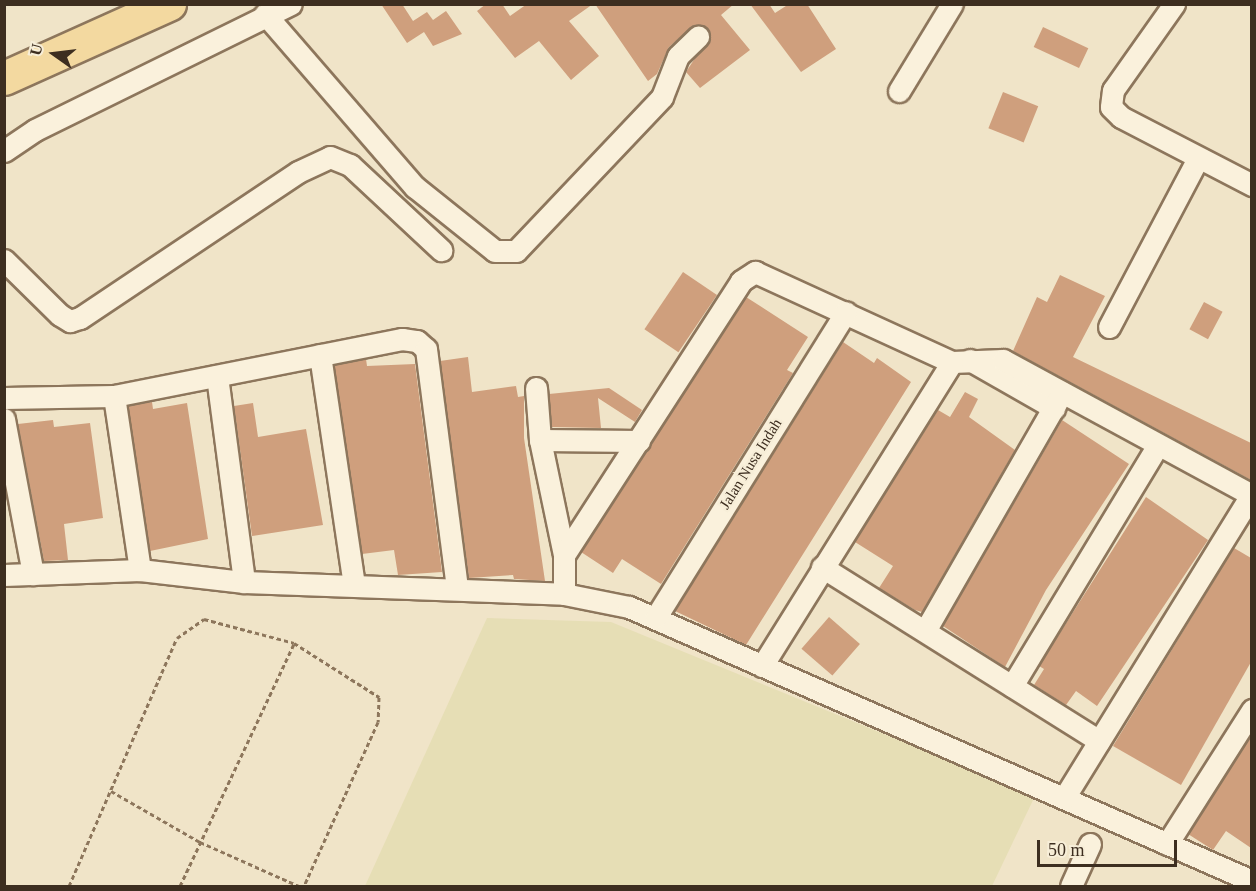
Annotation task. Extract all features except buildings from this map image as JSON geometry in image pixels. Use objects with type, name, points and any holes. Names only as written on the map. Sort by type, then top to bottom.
[{"type":"main road","points":[[4,78],[169,4]]},
{"type":"street","points":[[4,151],[35,130],[265,14],[291,4]]},
{"type":"street","points":[[899,91],[952,4]]},
{"type":"street","points":[[1174,4],[1113,90],[1110,102],[1116,115],[1197,160],[1251,185]]},
{"type":"street","points":[[265,14],[416,187],[495,251],[516,250],[662,97],[678,56],[698,37]]},
{"type":"street","points":[[4,260],[60,315],[70,321],[80,318],[298,172],[330,156],[350,165],[441,250]]},
{"type":"street","points":[[1109,327],[1197,160]]},
{"type":"street","points":[[564,555],[741,281],[755,272],[1058,401],[1158,447],[1251,495],[1064,798]]},
{"type":"street","name":"Jalan Nusa Indah","points":[[656,617],[846,312]]},
{"type":"street","points":[[4,398],[114,396],[402,339],[417,340],[426,349],[457,587]]},
{"type":"street","points":[[321,354],[354,585]]},
{"type":"street","points":[[762,666],[822,567],[961,361]]},
{"type":"street","points":[[217,376],[244,582]]},
{"type":"street","points":[[536,387],[540,440],[564,555],[564,594]]},
{"type":"street","points":[[114,396],[140,570]]},
{"type":"street","points":[[925,631],[1058,401]]},
{"type":"street","points":[[4,418],[33,574]]},
{"type":"street","points":[[540,440],[639,441]]},
{"type":"street","points":[[1012,686],[1158,447]]},
{"type":"street","points":[[822,567],[1099,741]]},
{"type":"street","points":[[4,575],[140,570],[244,582],[457,587],[564,594],[656,617],[1251,881]]},
{"type":"street","points":[[1167,844],[1251,710]]},
{"type":"street","points":[[1071,886],[1090,844]]},
{"type":"path","points":[[69,886],[177,638],[204,619],[294,643],[379,697],[378,722],[304,886]]},
{"type":"path","points":[[180,886],[294,643]]},
{"type":"path","points":[[110,791],[200,842],[299,886]]},
{"type":"shaded area","points":[[487,618],[611,622],[1035,796],[992,886],[365,886]]}]
